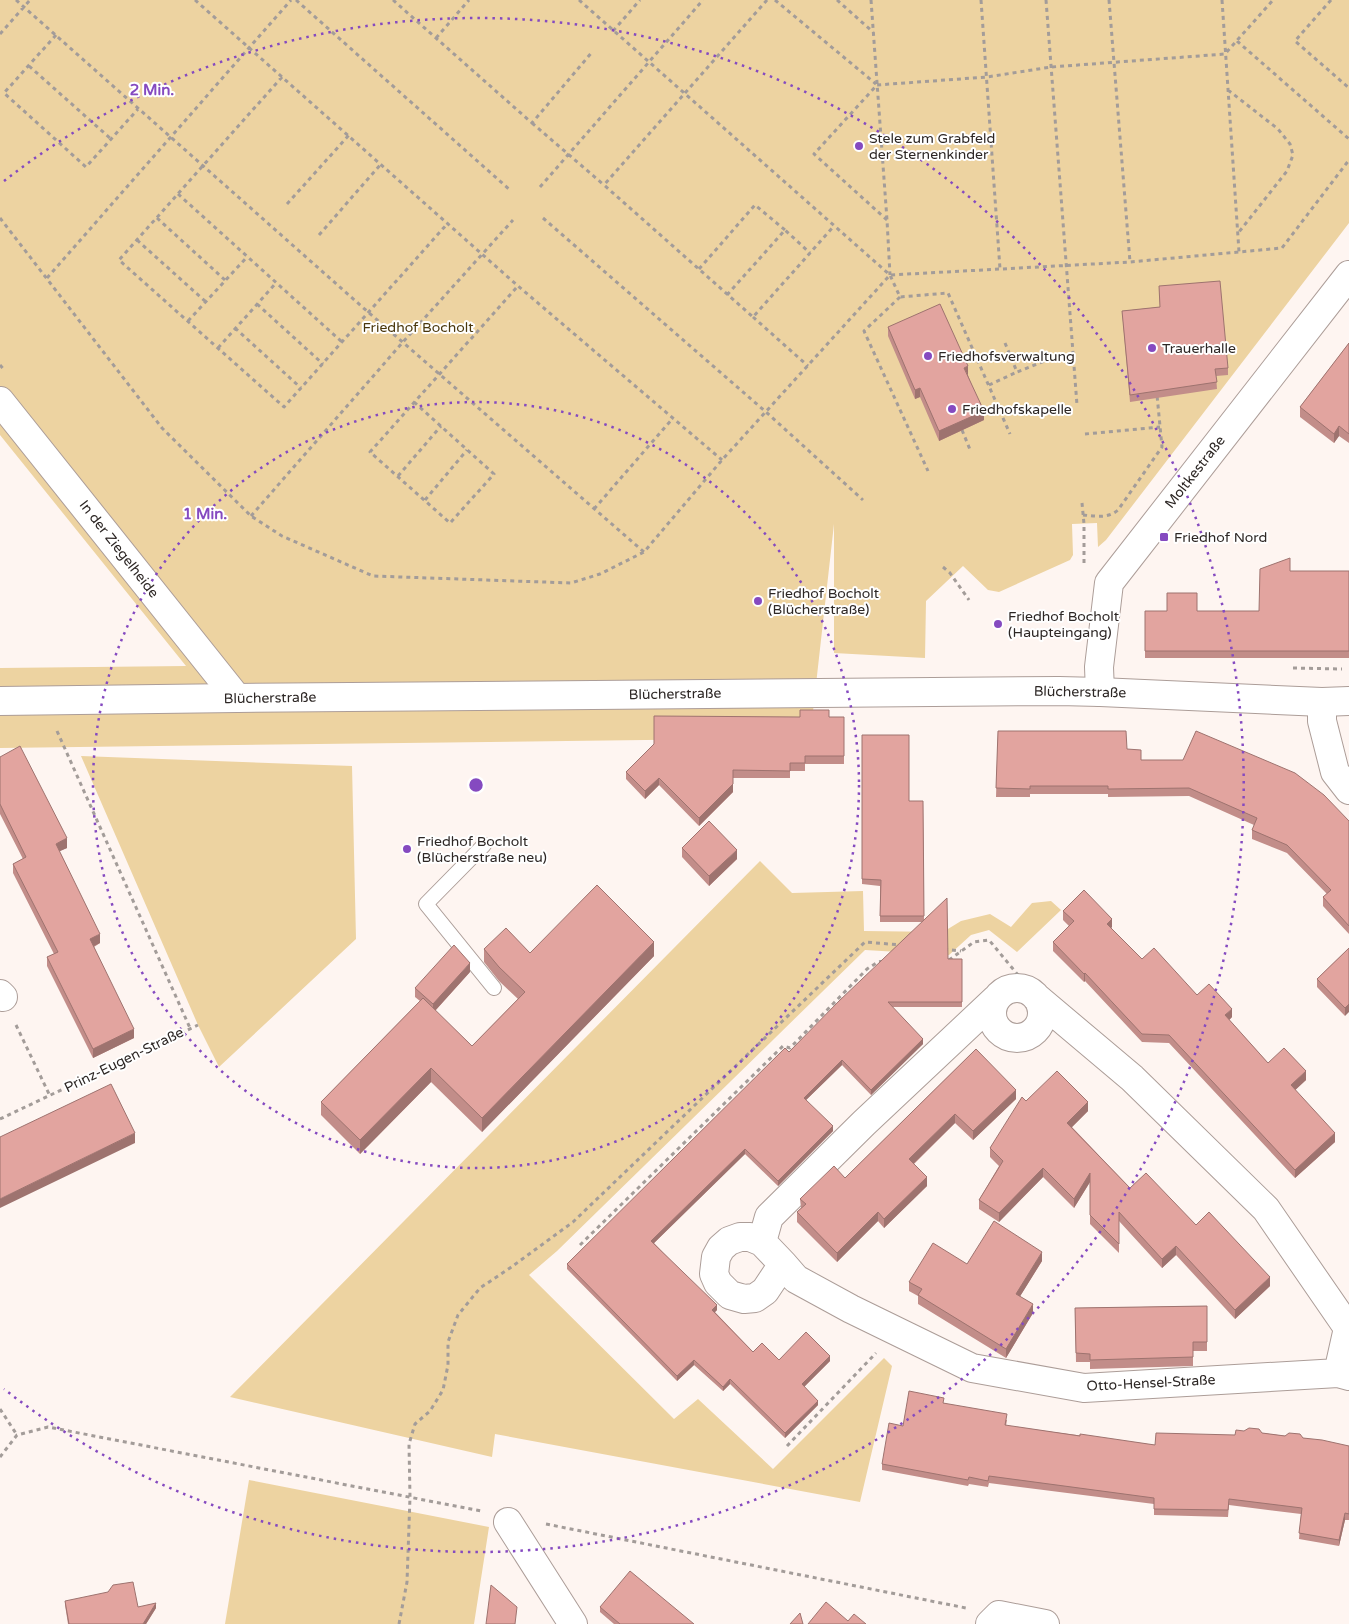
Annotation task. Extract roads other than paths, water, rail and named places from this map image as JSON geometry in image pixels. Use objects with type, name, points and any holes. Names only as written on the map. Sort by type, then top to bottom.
[{"type":"street","name":"Moltkestraße","points":[[1100,692],[1099,667],[1108,582],[1349,276]]},
{"type":"street","name":"In der Ziegelheide","points":[[0,401],[237,698]]},
{"type":"street","name":"Blücherstraße","points":[[0,701],[1100,692],[1322,702],[1349,701]]},
{"type":"street","points":[[1322,702],[1322,722],[1335,772],[1349,790]]},
{"type":"street","name":"Otto-Hensel-Straße","points":[[1012,989],[1031,992],[1132,1078],[1266,1209],[1348,1328],[1343,1374],[1084,1388],[972,1368],[851,1309],[796,1279],[762,1242],[770,1217],[864,1123],[996,999],[1002,993],[1012,989]]},
{"type":"street","points":[[996,999],[992,1008],[992,1016],[996,1027],[1004,1035],[1023,1038],[1037,1029],[1042,1014],[1037,998]]},
{"type":"street","points":[[762,1242],[750,1237],[740,1237],[730,1241],[721,1248],[716,1257],[714,1274],[721,1288],[730,1295],[744,1299],[758,1296],[766,1291],[783,1264]]},
{"type":"street","points":[[508,1522],[572,1624]]},
{"type":"street","points":[[990,1624],[999,1615],[1045,1624]]},
{"type":"lane","points":[[484,845],[426,904],[494,988]]},
{"type":"place","name":"Stele zum Grabfeld der Sternenkinder","points":[[859,146]]},
{"type":"place","name":"Trauerhalle","points":[[1152,348]]},
{"type":"place","name":"Friedhofsverwaltung","points":[[928,356]]},
{"type":"place","name":"Friedhofskapelle","points":[[952,409]]},
{"type":"place","name":"Friedhof Nord","points":[[1164,537]]},
{"type":"place","name":"Friedhof Bocholt (Blücherstraße)","points":[[758,601]]},
{"type":"place","name":"Friedhof Bocholt (Haupteingang)","points":[[998,624]]},
{"type":"place","name":"Friedhof Bocholt (Blücherstraße neu)","points":[[407,849]]},
{"type":"park label","name":"Friedhof Bocholt","points":[[418,327]]}]
